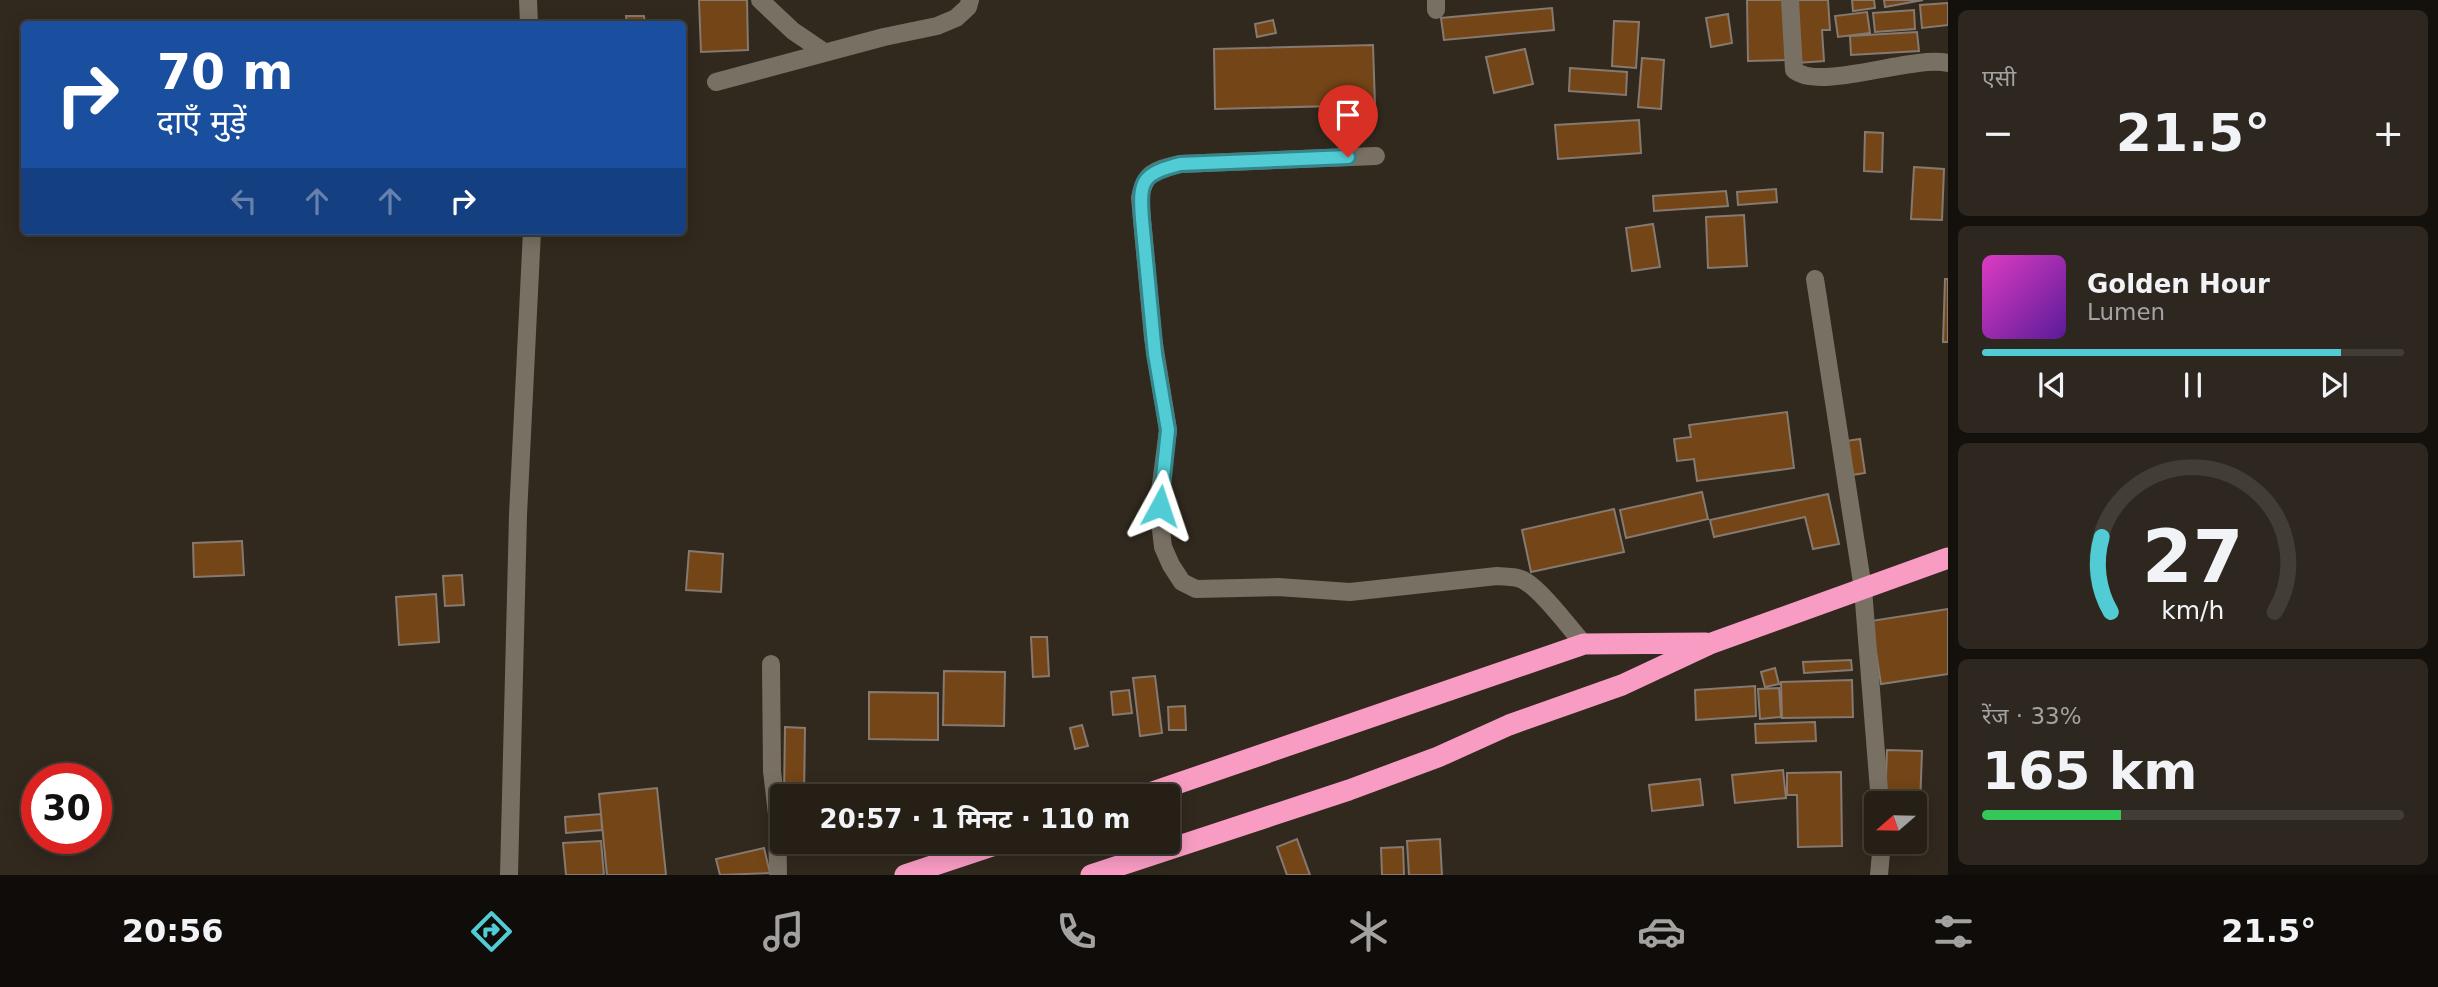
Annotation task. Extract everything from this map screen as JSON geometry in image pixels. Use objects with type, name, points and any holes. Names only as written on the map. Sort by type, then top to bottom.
[{"type":"highway","points":[[1091,875],[1337,794],[1438,757],[1509,724],[1622,685],[1712,643],[1948,558]]},
{"type":"highway","points":[[1176,784],[1584,644],[1712,643]]},
{"type":"highway","points":[[905,875],[968,854]]},
{"type":"street","points":[[528,0],[528,21]]},
{"type":"street","points":[[760,0],[793,31],[824,52]]},
{"type":"street","points":[[716,82],[824,52],[937,26],[956,18],[968,7],[970,0]]},
{"type":"street","points":[[1790,0],[1794,70],[1801,76],[1843,77],[1908,64],[1948,63]]},
{"type":"street","points":[[1376,156],[1180,164],[1148,175],[1142,187],[1141,208],[1153,338],[1168,430],[1160,492],[1163,547],[1182,582],[1196,589],[1278,587],[1350,592],[1497,576],[1513,577],[1524,581],[1536,592],[1584,644]]},
{"type":"street","points":[[509,875],[518,529],[532,235]]},
{"type":"street","points":[[1815,279],[1863,589],[1879,791]]},
{"type":"street","points":[[771,664],[772,771],[778,814],[778,875]]},
{"type":"street","points":[[1880,875],[1881,854]]},
{"type":"building","points":[[699,0],[747,0],[748,50],[701,52]]},
{"type":"building","points":[[1747,0],[1786,0],[1787,60],[1748,61]]},
{"type":"building","points":[[1793,0],[1828,0],[1830,30],[1822,30],[1824,61],[1797,63]]},
{"type":"building","points":[[1852,0],[1874,0],[1875,8],[1853,11]]},
{"type":"building","points":[[1884,0],[1923,0],[1885,7]]},
{"type":"building","points":[[1948,3],[1948,25],[1922,28],[1920,5]]},
{"type":"building","points":[[1552,8],[1554,30],[1444,40],[1441,18]]},
{"type":"building","points":[[1914,10],[1915,29],[1875,32],[1873,13]]},
{"type":"building","points":[[1867,12],[1870,33],[1838,37],[1835,16]]},
{"type":"building","points":[[1728,14],[1732,43],[1711,47],[1706,18]]},
{"type":"building","points":[[626,16],[644,16],[645,21],[627,21]]},
{"type":"building","points":[[1273,20],[1276,33],[1257,37],[1255,24]]},
{"type":"building","points":[[1614,21],[1639,22],[1636,68],[1612,66]]},
{"type":"building","points":[[1917,32],[1919,51],[1851,55],[1850,36]]},
{"type":"building","points":[[1373,45],[1375,105],[1215,109],[1214,49]]},
{"type":"building","points":[[1525,49],[1533,84],[1494,93],[1486,57]]},
{"type":"building","points":[[1642,58],[1664,60],[1661,109],[1638,107]]},
{"type":"building","points":[[1570,68],[1627,72],[1626,95],[1569,91]]},
{"type":"building","points":[[1639,120],[1641,153],[1558,159],[1555,125]]},
{"type":"building","points":[[1865,132],[1883,133],[1882,172],[1864,171]]},
{"type":"building","points":[[1914,167],[1944,169],[1942,220],[1911,219]]},
{"type":"building","points":[[1776,189],[1777,202],[1738,205],[1737,192]]},
{"type":"building","points":[[1726,191],[1728,206],[1654,211],[1653,196]]},
{"type":"building","points":[[1744,215],[1747,266],[1708,268],[1706,217]]},
{"type":"building","points":[[1653,224],[1660,267],[1632,271],[1626,228]]},
{"type":"building","points":[[1945,279],[1948,279],[1948,342],[1943,342]]},
{"type":"building","points":[[1787,412],[1794,468],[1697,481],[1694,459],[1677,461],[1674,439],[1691,437],[1689,425]]},
{"type":"building","points":[[1860,439],[1865,473],[1852,475],[1846,441]]},
{"type":"building","points":[[1702,492],[1708,519],[1626,538],[1620,510]]},
{"type":"building","points":[[1828,494],[1839,544],[1813,549],[1805,517],[1714,537],[1710,520]]},
{"type":"building","points":[[1614,509],[1624,552],[1531,572],[1522,530]]},
{"type":"building","points":[[242,541],[244,575],[194,577],[193,543]]},
{"type":"building","points":[[689,551],[723,554],[721,592],[686,590]]},
{"type":"building","points":[[462,575],[464,605],[445,606],[443,576]]},
{"type":"building","points":[[436,594],[439,642],[399,645],[396,597]]},
{"type":"building","points":[[1948,609],[1948,674],[1881,684],[1871,621]]},
{"type":"building","points":[[1031,637],[1047,637],[1049,676],[1033,677]]},
{"type":"building","points":[[1851,660],[1852,670],[1804,673],[1803,662]]},
{"type":"building","points":[[1775,668],[1779,684],[1765,687],[1761,672]]},
{"type":"building","points":[[944,671],[1005,672],[1004,726],[943,725]]},
{"type":"building","points":[[1155,676],[1162,733],[1140,736],[1133,678]]},
{"type":"building","points":[[1852,680],[1853,717],[1782,718],[1781,682]]},
{"type":"building","points":[[1755,686],[1756,716],[1696,720],[1695,690]]},
{"type":"building","points":[[1779,688],[1781,717],[1760,719],[1758,689]]},
{"type":"building","points":[[1129,690],[1132,713],[1113,715],[1111,692]]},
{"type":"building","points":[[869,692],[938,693],[938,740],[869,739]]},
{"type":"building","points":[[1185,706],[1186,730],[1169,730],[1168,707]]},
{"type":"building","points":[[1815,722],[1816,741],[1756,743],[1755,724]]},
{"type":"building","points":[[1082,725],[1088,746],[1075,749],[1070,728]]},
{"type":"building","points":[[785,727],[805,728],[804,784],[784,784]]},
{"type":"building","points":[[1887,750],[1922,751],[1921,791],[1885,791]]},
{"type":"building","points":[[1783,770],[1786,798],[1735,803],[1732,775]]},
{"type":"building","points":[[1841,772],[1842,846],[1798,847],[1797,795],[1787,795],[1787,773]]},
{"type":"building","points":[[1700,779],[1703,805],[1652,811],[1649,785]]},
{"type":"building","points":[[657,788],[666,875],[607,875],[599,794]]},
{"type":"building","points":[[601,814],[602,830],[566,833],[565,817]]},
{"type":"building","points":[[1297,839],[1310,875],[1287,875],[1277,847]]},
{"type":"building","points":[[1440,839],[1442,875],[1409,875],[1407,841]]},
{"type":"building","points":[[601,841],[604,875],[566,875],[563,843]]},
{"type":"building","points":[[1403,847],[1404,875],[1382,875],[1381,848]]},
{"type":"building","points":[[764,848],[770,873],[720,875],[716,859]]},
{"type":"route","points":[[1160,506],[1168,430],[1155,354],[1140,198],[1148,175],[1180,164],[1348,157]]}]
